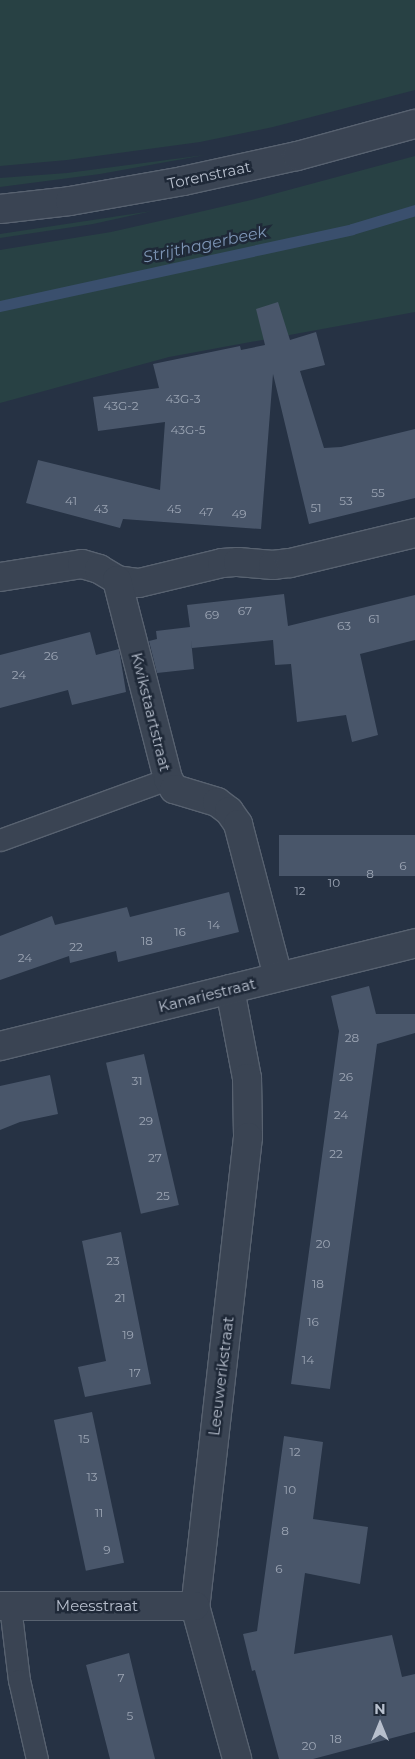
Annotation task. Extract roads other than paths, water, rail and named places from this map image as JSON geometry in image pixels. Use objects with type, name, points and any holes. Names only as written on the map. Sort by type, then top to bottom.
[{"type":"street","name":"Torenstraat","points":[[0,209],[70,201],[183,182],[297,156],[415,124]]},
{"type":"street","points":[[0,577],[82,564],[99,568],[117,580],[139,583],[222,563],[290,563],[415,533]]},
{"type":"street","name":"Kwikstaartstraat","points":[[117,580],[168,779],[174,789],[217,802],[230,811],[238,824],[278,977]]},
{"type":"street","name":"Kanariestraat","points":[[0,1046],[415,943]]},
{"type":"street","name":"Leeuwerikstraat","points":[[230,989],[247,1078],[248,1138],[195,1606],[237,1759]]},
{"type":"street","name":"Meesstraat","points":[[5,1606],[195,1606]]},
{"type":"lane","points":[[0,840],[168,779]]},
{"type":"lane","points":[[5,1606],[37,1759]]},
{"type":"waterway","name":"Strijthagerbeek","points":[[0,306],[352,229],[415,210]]}]
